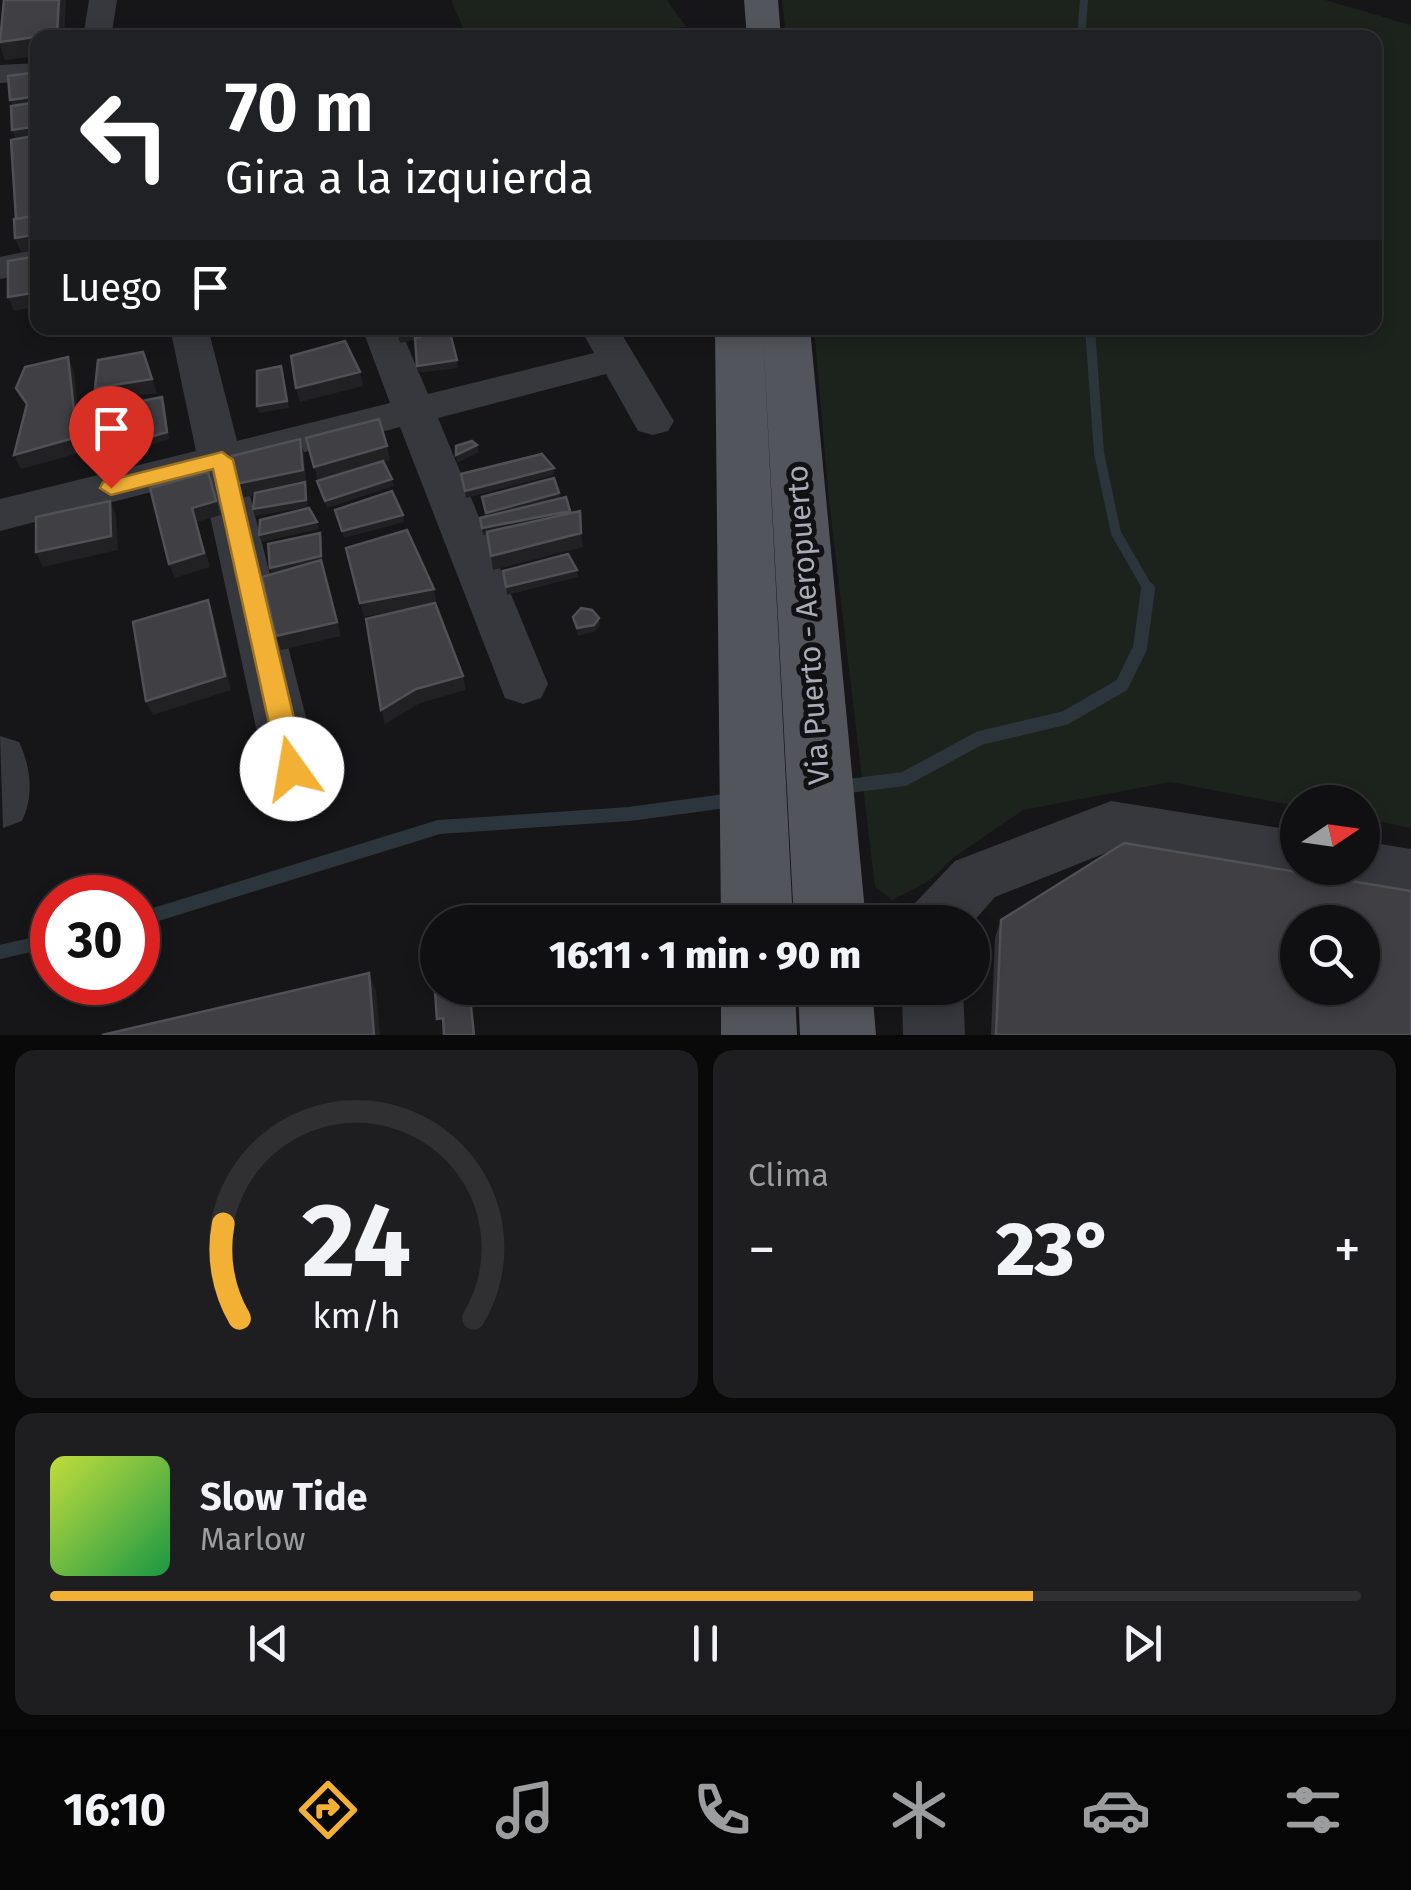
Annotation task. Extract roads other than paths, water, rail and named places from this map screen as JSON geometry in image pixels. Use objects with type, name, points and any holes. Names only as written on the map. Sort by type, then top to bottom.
[{"type":"main road","points":[[761,0],[763,30]]},
{"type":"main road","name":"Via Puerto - Aeropuerto","points":[[740,335],[781,664],[824,905]]},
{"type":"main road","name":"Via Puerto - Aeropuerto","points":[[758,905],[781,664],[786,335]]},
{"type":"main road","points":[[758,1005],[759,1035]]},
{"type":"main road","name":"Via Puerto - Aeropuerto","points":[[836,1005],[838,1035]]},
{"type":"street","points":[[98,30],[103,0]]},
{"type":"street","points":[[0,74],[30,72]]},
{"type":"street","points":[[0,268],[30,262]]},
{"type":"street","points":[[191,335],[292,769]]},
{"type":"street","points":[[384,335],[523,684]]},
{"type":"street","points":[[0,516],[414,412],[608,343],[653,421]]},
{"type":"street","points":[[951,905],[975,879],[1111,826],[1280,853]]},
{"type":"street","points":[[1380,870],[1411,875]]},
{"type":"street","points":[[933,1005],[934,1035]]},
{"type":"waterway","points":[[1082,30],[1084,0]]},
{"type":"waterway","points":[[1091,335],[1099,453],[1116,533],[1150,592]]},
{"type":"waterway","points":[[840,787],[904,779],[980,738],[1065,718],[1122,685],[1140,648],[1148,589]]},
{"type":"waterway","points":[[160,913],[439,827],[629,814],[733,800]]},
{"type":"waterway","points":[[0,952],[30,945]]}]
